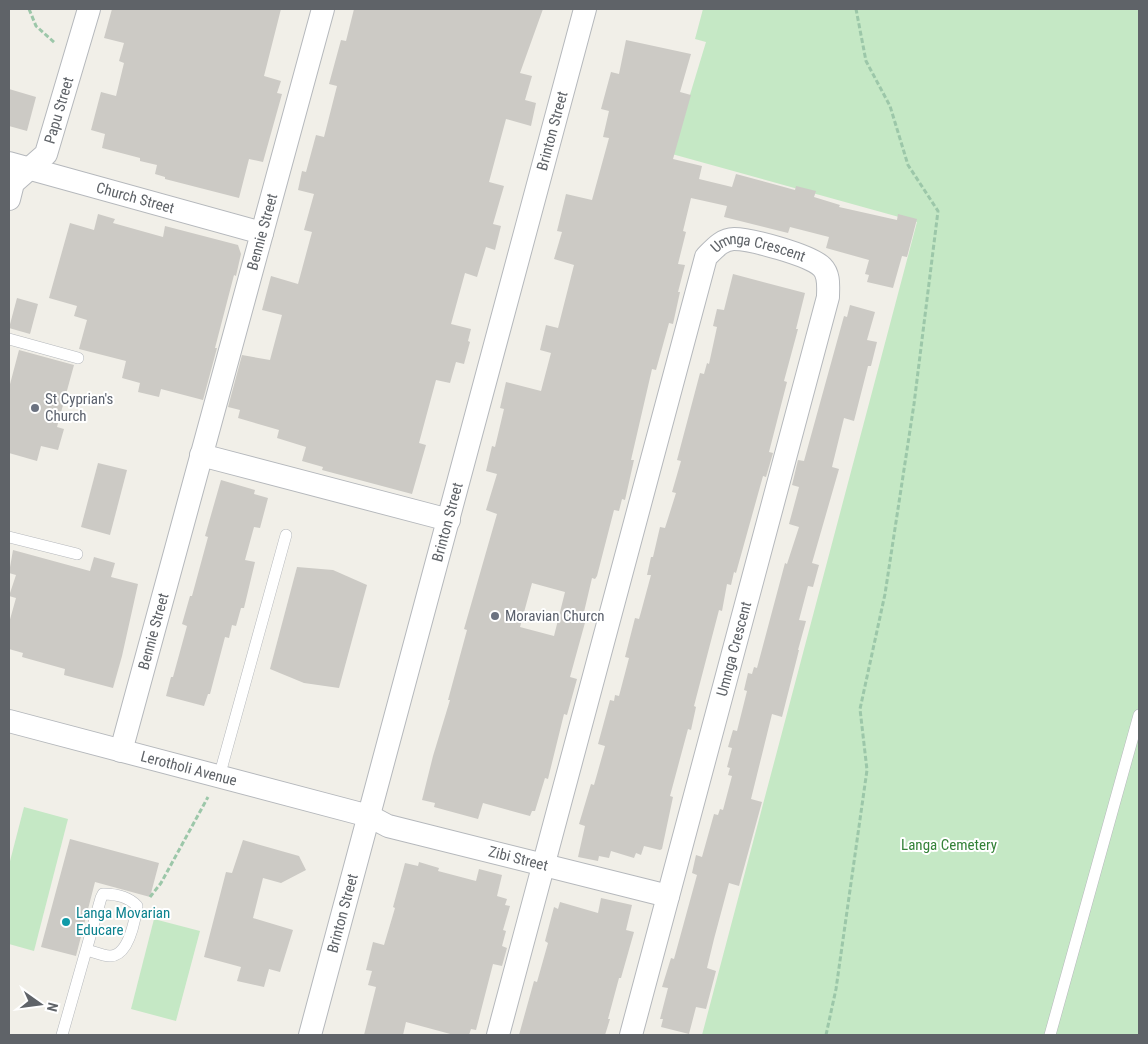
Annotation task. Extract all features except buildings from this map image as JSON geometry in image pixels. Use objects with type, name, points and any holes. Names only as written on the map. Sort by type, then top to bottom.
[{"type":"street","name":"Papu Street","points":[[9,199],[19,166],[46,154],[89,9]]},
{"type":"street","name":"Bennie Street","points":[[120,751],[323,9]]},
{"type":"street","name":"Brinton Street","points":[[310,1035],[585,9]]},
{"type":"street","name":"Church Street","points":[[19,166],[262,233]]},
{"type":"street","name":"Umnga Crescent","points":[[498,1035],[706,258],[719,244],[733,239],[755,242],[809,258],[823,268],[828,279],[828,297],[631,1035]]},
{"type":"street","points":[[202,455],[448,520]]},
{"type":"street","name":"Lerotholi Avenue","points":[[9,721],[369,816]]},
{"type":"street","name":"Zibi Street","points":[[369,816],[388,826],[668,896]]},
{"type":"lane","points":[[9,339],[78,358]]},
{"type":"lane","points":[[220,777],[286,535]]},
{"type":"lane","points":[[9,537],[76,554]]},
{"type":"lane","points":[[1050,1035],[1139,715]]},
{"type":"lane","points":[[62,1035],[103,894],[111,894],[132,900],[136,906],[136,915],[126,945],[121,952],[112,956],[87,950]]},
{"type":"path","points":[[29,9],[36,26],[56,44],[76,54]]},
{"type":"path","points":[[826,1035],[836,989],[867,770],[860,710],[887,585],[914,404],[938,211],[908,165],[890,106],[866,61],[856,9]]},
{"type":"path","points":[[136,915],[161,884],[220,777]]},
{"type":"green space","name":"Langa Cemetery","points":[[703,9],[1139,9],[1139,1035],[702,1035],[917,222],[672,154],[706,42],[695,39]]},
{"type":"green space","points":[[24,807],[68,819],[34,951],[9,944],[9,865]]},
{"type":"green space","points":[[154,919],[200,931],[176,1021],[131,1009]]},
{"type":"place","name":"St Cyprian's Church","points":[[35,408]]},
{"type":"place","name":"Moravian Churcn","points":[[495,616]]},
{"type":"place","name":"Langa Movarian Educare","points":[[66,922]]}]
